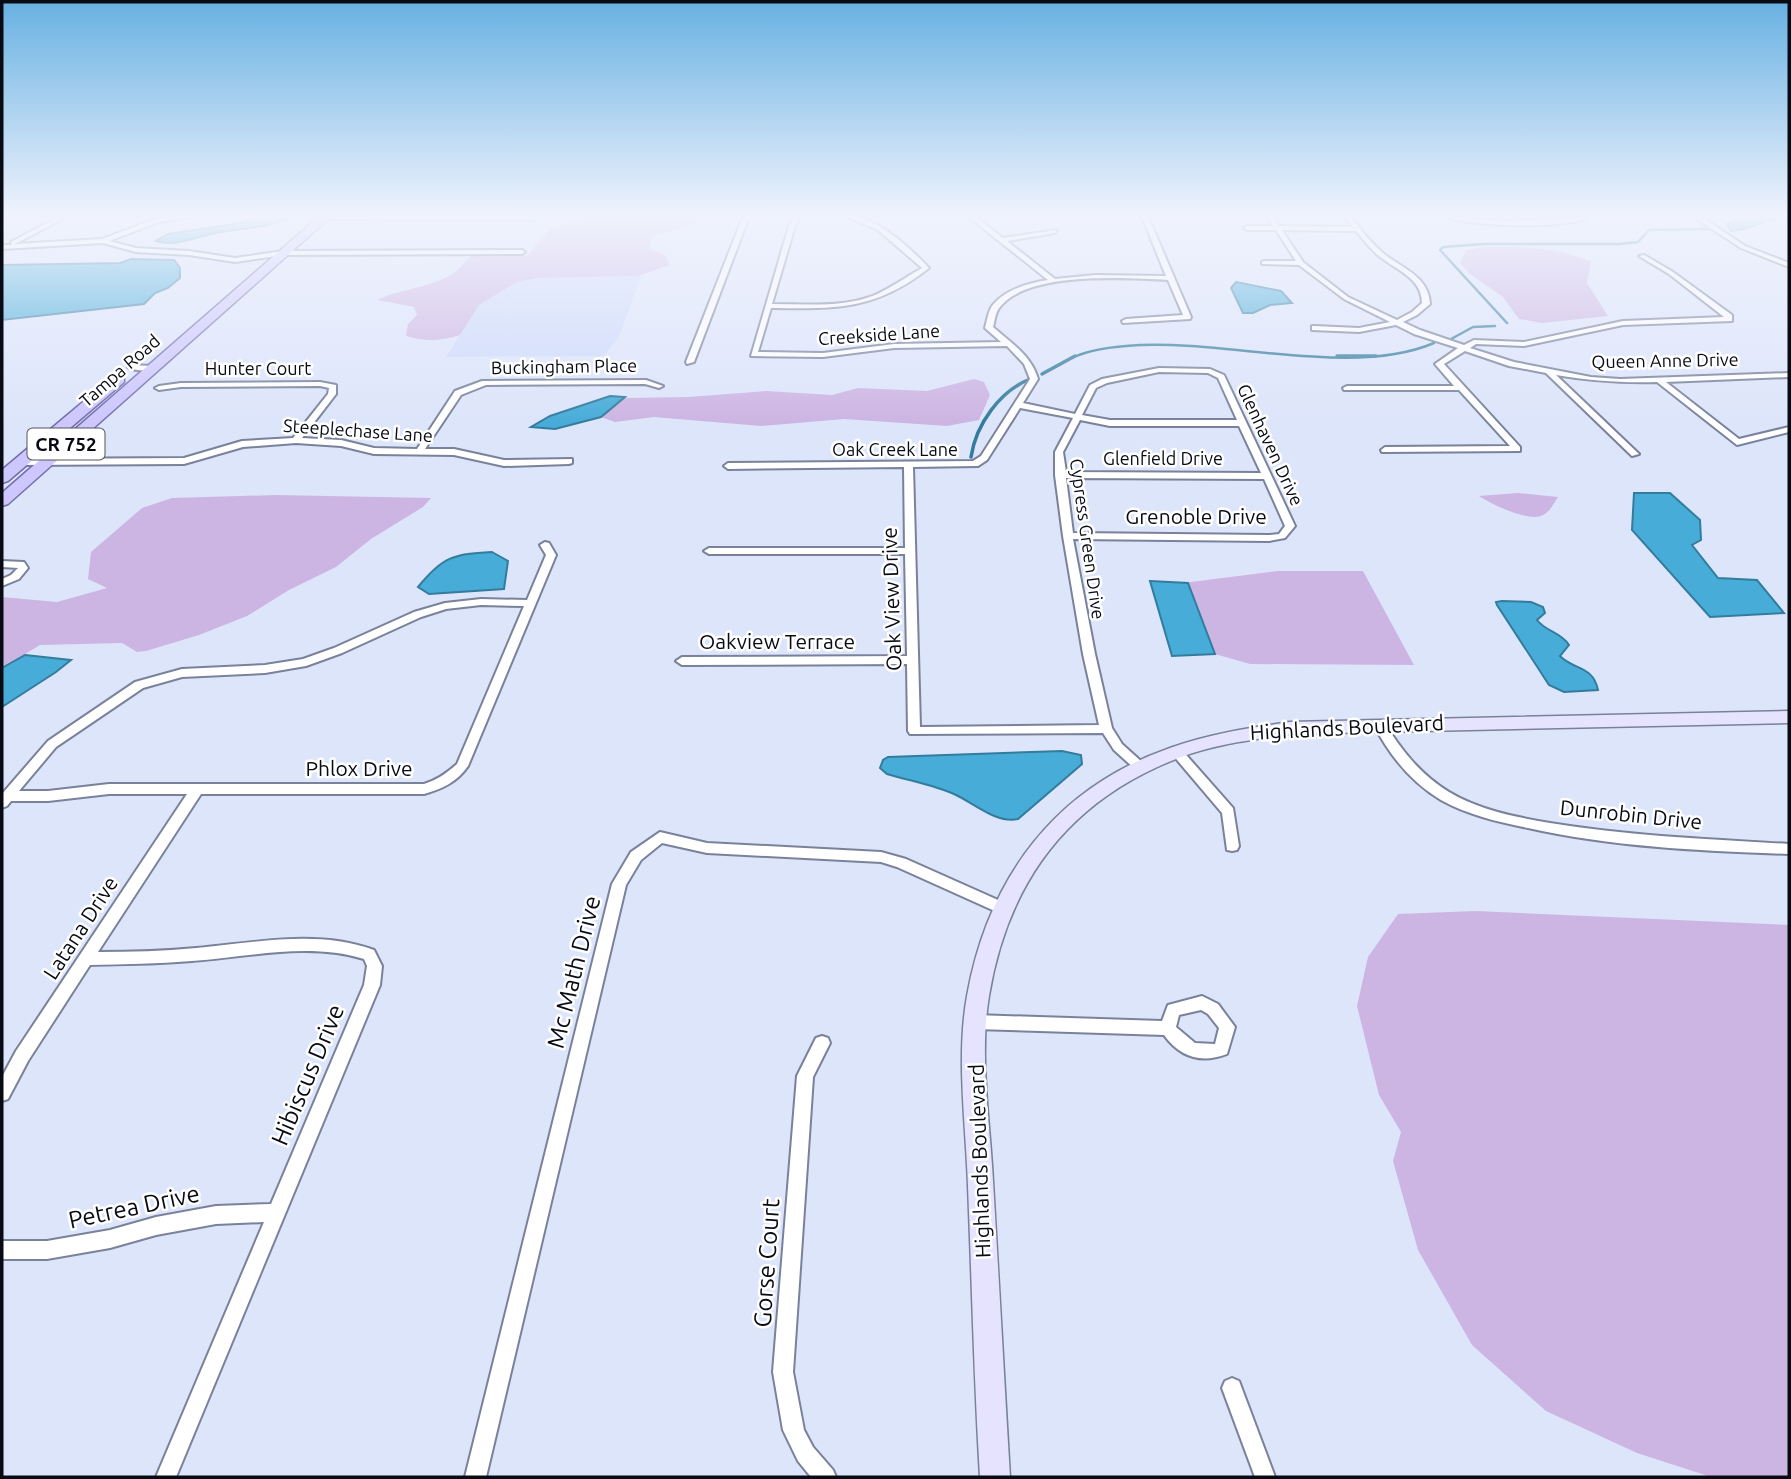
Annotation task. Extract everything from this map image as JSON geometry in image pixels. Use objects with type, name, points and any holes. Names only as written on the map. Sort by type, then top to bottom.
[{"type":"main road","name":"Tampa Road","points":[[2,478],[230,283]]},
{"type":"main road","name":"Tampa Road","points":[[5,496],[249,283]]},
{"type":"street","points":[[690,362],[720,283]]},
{"type":"street","points":[[776,283],[769,306],[831,306],[863,301],[900,283]]},
{"type":"street","name":"Oak Creek Lane","points":[[728,466],[975,464],[984,458],[1034,379],[1032,368],[1016,350],[989,328],[989,318],[997,304],[1023,288],[1042,283]]},
{"type":"street","points":[[1126,321],[1187,317],[1172,283]]},
{"type":"street","name":"Queen Anne Drive","points":[[1327,283],[1346,298],[1395,322],[1461,348],[1550,373],[1591,379],[1789,376]]},
{"type":"street","points":[[1315,328],[1356,331],[1395,322],[1426,305],[1424,289],[1418,283]]},
{"type":"street","points":[[1385,450],[1517,449],[1439,364],[1461,348],[1478,341],[1528,344],[1623,323],[1729,319],[1730,317],[1684,283]]},
{"type":"street","name":"Creekside Lane","points":[[769,306],[754,354],[823,355],[894,346],[1006,344]]},
{"type":"street","points":[[132,367],[153,368]]},
{"type":"street","name":"Cypress Green Drive","points":[[1139,766],[1118,747],[1106,729],[1088,654],[1059,475],[1059,452],[1093,387],[1105,381],[1159,370],[1210,371]]},
{"type":"street","name":"Glenhaven Drive","points":[[1210,371],[1222,377],[1290,526],[1282,536]]},
{"type":"street","points":[[1550,373],[1635,454]]},
{"type":"street","points":[[1658,379],[1737,442],[1789,430]]},
{"type":"street","name":"Buckingham Place","points":[[419,452],[458,393],[485,383],[646,382],[659,386]]},
{"type":"street","name":"Hunter Court","points":[[159,388],[181,385],[320,384],[333,387],[332,394],[296,440]]},
{"type":"street","points":[[1347,388],[1461,388]]},
{"type":"street","points":[[1018,405],[1110,423],[1242,423]]},
{"type":"street","name":"Steeplechase Lane","points":[[21,463],[184,461],[242,444],[296,440],[341,443],[374,451],[454,452],[515,463],[569,461]]},
{"type":"street","name":"Oak View Drive","points":[[908,465],[914,732],[1106,729]]},
{"type":"street","name":"Glenfield Drive","points":[[1059,475],[1266,475]]},
{"type":"street","name":"Grenoble Drive","points":[[1068,536],[1282,536]]},
{"type":"street","name":"Phlox Drive","points":[[5,799],[109,789],[424,789],[438,786],[450,779],[462,766],[551,555],[545,545]]},
{"type":"street","points":[[709,551],[909,551]]},
{"type":"street","points":[[2,564],[20,564],[23,568],[15,578],[2,583]]},
{"type":"street","points":[[5,799],[52,744],[152,679],[181,671],[273,667],[306,662],[433,609],[458,603],[529,603]]},
{"type":"street","name":"Oakview Terrace","points":[[682,661],[914,660]]},
{"type":"street","name":"Highlands Boulevard","points":[[995,1477],[976,1101],[975,1022],[984,966],[1002,908],[1032,857],[1069,814],[1139,766],[1176,751],[1254,731],[1789,717]]},
{"type":"street","name":"Dunrobin Drive","points":[[1380,726],[1390,744],[1411,770],[1445,796],[1485,813],[1585,835],[1789,849]]},
{"type":"street","points":[[1176,751],[1228,812],[1232,846]]},
{"type":"street","name":"Latana Drive","points":[[2,1093],[22,1056],[198,788]]},
{"type":"street","name":"Mc Math Drive","points":[[475,1477],[619,884],[636,856],[660,837],[707,848],[859,854],[901,863],[1002,908]]},
{"type":"street","name":"Hibiscus Drive","points":[[86,959],[193,955],[251,948],[351,947],[369,954],[375,966],[372,985],[166,1477]]},
{"type":"street","points":[[975,1022],[1168,1028]]},
{"type":"street","name":"Gorse Court","points":[[822,1043],[805,1076],[783,1372],[788,1419],[807,1461],[826,1477]]},
{"type":"street","name":"Petrea Drive","points":[[2,1250],[47,1250],[72,1246],[216,1215],[277,1213]]},
{"type":"street","points":[[1232,1388],[1265,1477]]},
{"type":"shaded area","points":[[432,283],[515,283],[479,305],[460,335],[439,340],[406,336],[408,324],[417,315],[414,307],[377,300]]},
{"type":"shaded area","points":[[515,283],[638,283],[619,337],[604,356],[446,357],[479,305]]},
{"type":"shaded area","points":[[1483,283],[1587,283],[1608,316],[1542,323],[1519,319],[1503,297]]},
{"type":"shaded area","points":[[974,379],[984,382],[990,395],[979,420],[947,426],[844,419],[761,426],[654,417],[615,422],[601,417],[625,398],[688,397],[766,391],[832,395],[858,388],[927,391]]},
{"type":"shaded area","points":[[1518,493],[1558,497],[1548,512],[1529,517],[1511,512],[1479,496]]},
{"type":"shaded area","points":[[276,495],[431,498],[423,507],[371,539],[336,567],[289,590],[247,616],[199,635],[146,651],[137,652],[122,643],[40,645],[2,668],[2,597],[57,602],[107,588],[88,579],[91,552],[142,508],[172,498]]},
{"type":"shaded area","points":[[1278,571],[1363,571],[1414,665],[1250,664],[1215,654],[1188,583],[1183,583]]},
{"type":"shaded area","points":[[1476,911],[1789,925],[1789,1477],[1711,1477],[1637,1453],[1546,1411],[1472,1345],[1418,1250],[1393,1161],[1401,1132],[1379,1095],[1357,1006],[1368,957],[1398,914]]},
{"type":"water","points":[[2,283],[174,283],[155,293],[144,304],[2,320]]},
{"type":"water","points":[[1235,283],[1241,283],[1281,291],[1292,303],[1270,305],[1253,313],[1243,313],[1231,288]]},
{"type":"water","points":[[610,396],[625,397],[601,417],[555,429],[531,427],[550,416]]},
{"type":"water","points":[[1634,493],[1670,493],[1700,520],[1701,540],[1692,545],[1718,578],[1757,580],[1784,613],[1710,617],[1632,530]]},
{"type":"water","points":[[492,552],[508,561],[504,589],[429,594],[418,587],[435,569],[450,559]]},
{"type":"water","points":[[1150,581],[1188,583],[1215,654],[1172,656]]},
{"type":"water","points":[[1496,602],[1531,602],[1543,607],[1545,613],[1537,620],[1569,645],[1560,656],[1592,676],[1598,690],[1564,692],[1549,685],[1497,605]]},
{"type":"water","points":[[25,655],[71,660],[2,707],[2,668]]},
{"type":"water","points":[[1062,751],[1081,755],[1082,764],[1018,819],[1010,820],[994,816],[948,792],[887,774],[880,768],[883,760],[888,757]]},
{"type":"waterway","points":[[1470,283],[1507,323]]},
{"type":"waterway","points":[[1451,339],[1473,327],[1495,326]]},
{"type":"waterway","points":[[1376,356],[1402,353],[1434,343]]},
{"type":"waterway","points":[[1072,358],[1097,350],[1140,345],[1175,345],[1330,358],[1376,356]]},
{"type":"waterway","points":[[1042,374],[1075,356]]},
{"type":"waterway","points":[[1337,356],[1376,356]]},
{"type":"waterway","points":[[971,457],[978,433],[991,410],[1019,384],[1030,379]]}]
